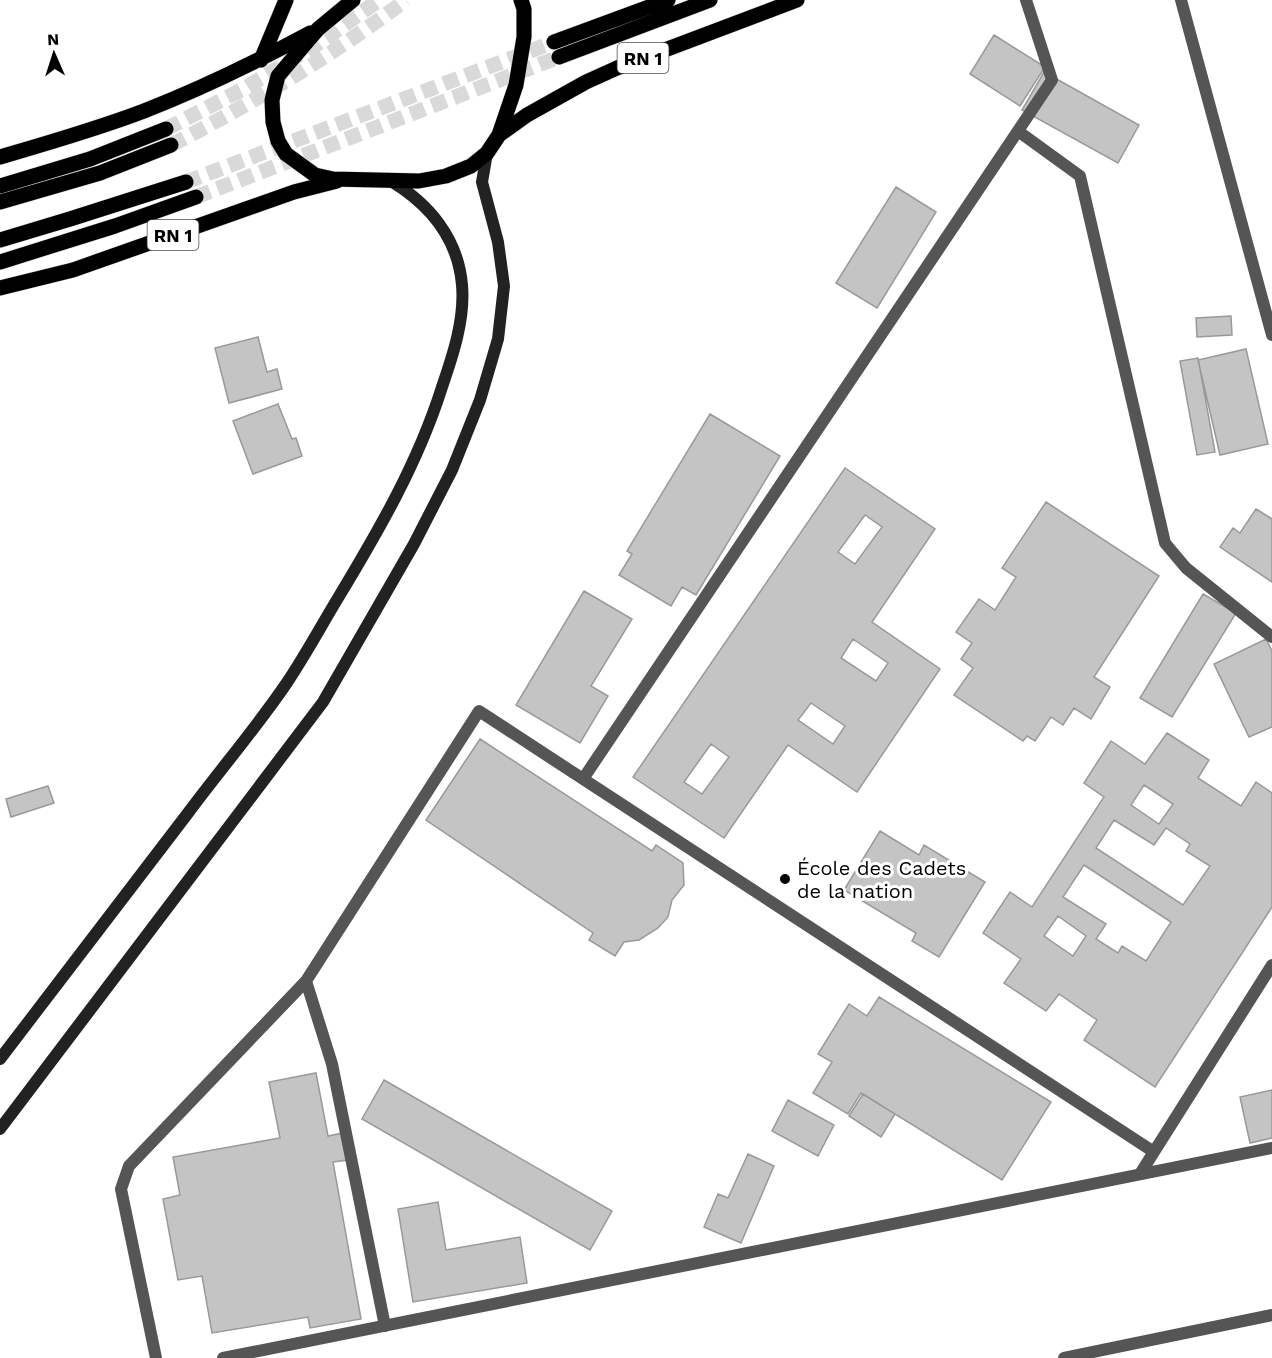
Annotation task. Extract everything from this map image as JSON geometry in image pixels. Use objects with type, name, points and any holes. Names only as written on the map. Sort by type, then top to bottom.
[{"type":"main road","points":[[261,60],[286,0]]},
{"type":"main road","points":[[353,0],[318,29],[278,76],[272,100],[273,122],[278,141],[286,154],[302,168],[315,175],[346,179],[419,181],[446,176],[471,166],[487,153],[499,135],[516,86],[524,37],[524,9],[521,0]]},
{"type":"main road","points":[[668,0],[557,50],[710,0]]},
{"type":"main road","name":"RN 1","points":[[499,135],[556,98],[596,77],[797,0]]},
{"type":"main road","points":[[0,157],[84,132],[204,87],[318,29]]},
{"type":"main road","points":[[0,186],[90,159],[166,129]]},
{"type":"main road","points":[[0,202],[100,173],[171,145]]},
{"type":"main road","name":"RN 1","points":[[0,288],[73,270],[294,192],[346,179]]},
{"type":"main road","points":[[0,240],[186,182]]},
{"type":"main road","points":[[0,262],[196,198]]},
{"type":"street","points":[[0,1129],[322,702],[409,554],[452,470],[480,400],[498,339],[504,286],[498,243],[482,182],[487,153]]},
{"type":"street","points":[[0,1059],[286,684],[368,548],[420,448],[451,358],[462,306],[462,284],[451,243],[440,223],[426,206],[390,180]]},
{"type":"lane","points":[[583,779],[1052,80],[1026,0]]},
{"type":"lane","points":[[1181,0],[1272,335]]},
{"type":"lane","points":[[1018,131],[1080,176],[1165,543],[1186,568],[1272,637]]},
{"type":"lane","points":[[156,1358],[120,1189],[129,1166],[306,981],[479,711],[1154,1152]]},
{"type":"lane","points":[[1140,1174],[1272,965]]},
{"type":"lane","points":[[306,981],[332,1064],[385,1326]]},
{"type":"lane","points":[[223,1358],[1272,1148]]},
{"type":"lane","points":[[1064,1358],[1272,1315]]},
{"type":"building","points":[[994,35],[1045,67],[1020,106],[970,74]]},
{"type":"building","points":[[1044,72],[1139,125],[1118,163],[1022,110]]},
{"type":"building","points":[[896,187],[936,212],[877,308],[836,283]]},
{"type":"building","points":[[1231,316],[1232,335],[1197,337],[1196,318]]},
{"type":"building","points":[[258,337],[267,372],[277,369],[282,389],[229,403],[215,348]]},
{"type":"building","points":[[1246,349],[1268,444],[1220,455],[1198,360]]},
{"type":"building","points":[[1198,358],[1215,452],[1197,455],[1180,361]]},
{"type":"building","points":[[278,404],[292,439],[296,438],[302,456],[253,474],[233,421]]},
{"type":"building","points":[[710,414],[780,456],[696,595],[682,587],[671,606],[619,575],[632,554],[627,551]]},
{"type":"building","points":[[845,468],[935,529],[872,622],[940,669],[857,792],[788,745],[724,838],[633,777]],"holes":[[[865,515],[882,527],[855,564],[838,552]],[[853,639],[888,663],[876,681],[841,658]],[[811,703],[845,726],[833,744],[798,720]],[[711,744],[729,757],[702,794],[684,782]]]},
{"type":"building","points":[[1046,502],[1159,576],[1094,677],[1110,687],[1091,719],[1074,708],[1063,725],[1051,717],[1035,741],[1027,736],[1023,741],[954,695],[973,668],[961,659],[972,643],[956,632],[979,599],[995,610],[1016,577],[1002,568]]},
{"type":"building","points":[[1256,509],[1272,519],[1272,582],[1220,547],[1233,528],[1240,533]]},
{"type":"building","points":[[584,591],[632,619],[591,686],[608,696],[580,743],[516,705]]},
{"type":"building","points":[[1203,594],[1236,613],[1172,717],[1140,698]]},
{"type":"building","points":[[1266,639],[1272,651],[1272,727],[1249,737],[1214,664]]},
{"type":"building","points":[[1167,733],[1209,760],[1198,778],[1241,806],[1256,782],[1272,793],[1272,907],[1155,1087],[1084,1040],[1097,1020],[1059,994],[1046,1011],[1004,983],[1021,959],[983,933],[1010,892],[1032,907],[1104,797],[1084,783],[1111,741],[1145,764]],"holes":[[[1144,785],[1173,804],[1159,824],[1131,805]],[[1114,820],[1154,845],[1166,828],[1190,844],[1186,851],[1210,866],[1183,905],[1096,848]],[[1084,865],[1171,922],[1146,961],[1122,946],[1118,953],[1096,939],[1106,924],[1063,897]],[[1058,916],[1086,936],[1073,956],[1044,936]]]},
{"type":"building","points":[[480,739],[652,851],[656,845],[683,863],[684,885],[672,900],[668,917],[658,928],[639,940],[624,942],[615,956],[589,940],[593,933],[426,820]]},
{"type":"building","points":[[48,786],[54,803],[11,817],[6,799]]},
{"type":"building","points":[[880,831],[919,855],[924,845],[985,882],[939,957],[912,941],[916,933],[844,890]]},
{"type":"building","points":[[879,997],[1051,1102],[1002,1180],[861,1093],[848,1114],[813,1093],[832,1062],[818,1054],[849,1004],[867,1016]]},
{"type":"building","points":[[316,1073],[328,1136],[343,1133],[348,1160],[333,1162],[361,1319],[310,1328],[308,1317],[212,1333],[202,1276],[178,1280],[163,1199],[180,1195],[173,1157],[280,1138],[269,1082]]},
{"type":"building","points":[[384,1080],[612,1211],[590,1250],[362,1119]]},
{"type":"building","points":[[1272,1090],[1272,1138],[1250,1143],[1240,1097]]},
{"type":"building","points":[[863,1094],[895,1114],[881,1137],[849,1116]]},
{"type":"building","points":[[788,1100],[834,1125],[818,1156],[772,1131]]},
{"type":"building","points":[[748,1154],[774,1166],[741,1243],[704,1227],[718,1194],[728,1198]]},
{"type":"building","points":[[438,1202],[446,1250],[520,1237],[527,1283],[413,1302],[398,1209]]},
{"type":"tunnel","points":[[166,129],[243,89],[316,45],[379,0]]},
{"type":"tunnel","points":[[171,145],[292,77],[406,0]]},
{"type":"tunnel","points":[[186,182],[554,42]]},
{"type":"tunnel","points":[[196,197],[559,57]]},
{"type":"place","name":"École des Cadets de la nation","points":[[785,879]]}]
